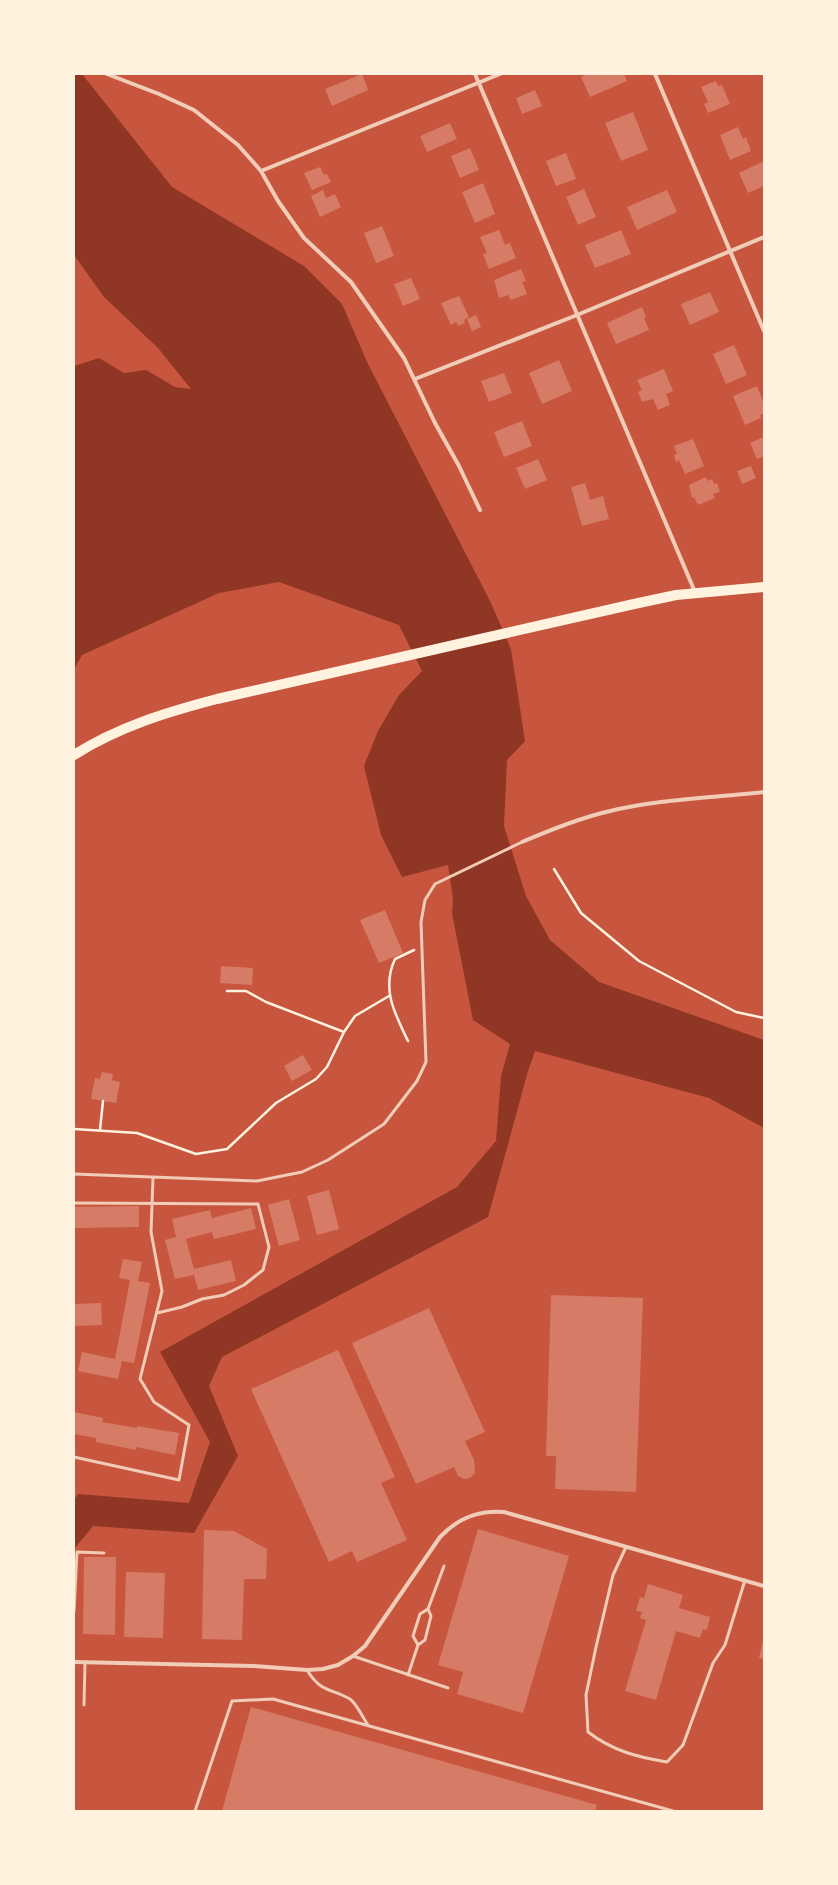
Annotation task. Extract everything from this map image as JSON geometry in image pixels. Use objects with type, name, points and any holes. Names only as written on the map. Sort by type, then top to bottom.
[{"type":"main road","points":[[74,754],[90,744],[133,725],[175,710],[401,656],[634,604],[676,596],[764,587]]},
{"type":"street","points":[[107,74],[159,94],[194,110],[238,145],[262,172],[278,201],[304,238],[351,282],[372,310],[415,379],[435,423],[459,466],[480,510]]},
{"type":"street","points":[[475,74],[696,594]]},
{"type":"street","points":[[262,172],[500,74]]},
{"type":"street","points":[[655,74],[764,331]]},
{"type":"street","points":[[415,379],[577,315],[764,237]]},
{"type":"street","points":[[522,842],[564,824],[606,812],[645,804],[764,792]]},
{"type":"street","points":[[74,1662],[254,1666],[307,1670],[323,1669],[338,1665],[353,1656],[365,1646],[440,1537],[451,1525],[465,1517],[478,1513],[504,1512],[764,1586]]},
{"type":"lane","points":[[74,1174],[257,1181],[302,1172],[328,1160],[384,1124],[417,1081],[426,1062],[421,922],[425,900],[435,884],[522,842]]},
{"type":"lane","points":[[74,1457],[180,1480],[189,1425],[154,1402],[140,1380],[162,1291],[151,1232],[153,1178]]},
{"type":"lane","points":[[74,1203],[258,1204],[269,1247],[263,1270],[244,1285],[224,1295],[202,1299],[182,1307],[156,1313]]},
{"type":"lane","points":[[626,1547],[613,1574],[586,1695],[588,1732],[604,1745],[639,1757],[667,1762],[683,1745],[713,1663],[725,1646],[745,1580]]},
{"type":"lane","points":[[74,1611],[77,1552],[104,1553]]},
{"type":"lane","points":[[418,1645],[414,1636],[420,1614],[428,1609],[444,1566]]},
{"type":"lane","points":[[408,1675],[418,1645],[425,1640],[431,1616],[428,1609]]},
{"type":"lane","points":[[353,1656],[448,1688]]},
{"type":"lane","points":[[84,1705],[85,1663]]},
{"type":"lane","points":[[307,1670],[314,1682],[330,1692],[352,1700],[368,1725]]},
{"type":"lane","points":[[195,1811],[232,1701],[273,1699],[673,1811]]},
{"type":"path","points":[[554,869],[581,913],[639,961],[736,1012],[764,1018]]},
{"type":"path","points":[[408,1041],[391,1005],[389,996],[389,979],[395,959],[422,946]]},
{"type":"path","points":[[227,991],[246,991],[266,1002],[344,1032]]},
{"type":"path","points":[[74,1129],[137,1133],[196,1154],[226,1149],[276,1103],[316,1079],[326,1067],[344,1032],[355,1016],[389,996]]},
{"type":"path","points":[[100,1130],[103,1101]]},
{"type":"shaded area","points":[[74,74],[82,74],[172,187],[304,266],[342,304],[368,364],[490,601],[511,649],[525,741],[507,760],[504,826],[526,896],[550,940],[599,982],[764,1040],[764,1128],[709,1098],[535,1051],[528,1071],[488,1217],[222,1357],[209,1386],[238,1456],[194,1533],[93,1526],[74,1549],[74,1500],[78,1494],[189,1503],[210,1442],[160,1352],[457,1187],[496,1141],[501,1076],[510,1044],[473,1020],[452,913],[453,899],[448,865],[402,877],[381,835],[364,766],[378,731],[399,695],[422,671],[399,625],[279,582],[219,593],[82,655],[74,669],[74,366],[99,358],[124,373],[146,370],[175,387],[191,389],[158,348],[104,297],[74,255]]},
{"type":"building","points":[[362,74],[368,90],[332,106],[325,89]]},
{"type":"building","points":[[588,74],[624,74],[627,81],[590,97],[581,77]]},
{"type":"building","points":[[716,81],[718,86],[722,85],[730,104],[708,113],[704,104],[708,102],[701,87]]},
{"type":"building","points":[[535,90],[542,106],[522,114],[516,98]]},
{"type":"building","points":[[633,112],[648,150],[621,161],[605,123]]},
{"type":"building","points":[[450,123],[457,139],[427,152],[420,136]]},
{"type":"building","points":[[738,127],[743,139],[746,137],[751,151],[730,160],[720,135]]},
{"type":"building","points":[[470,148],[479,170],[460,178],[451,156]]},
{"type":"building","points":[[566,153],[576,179],[556,186],[546,161]]},
{"type":"building","points":[[762,162],[764,164],[764,186],[748,193],[739,173]]},
{"type":"building","points":[[320,167],[324,175],[327,174],[331,182],[312,190],[304,173]]},
{"type":"building","points":[[483,183],[495,214],[475,223],[462,192]]},
{"type":"building","points":[[584,189],[596,217],[578,225],[566,197]]},
{"type":"building","points":[[323,190],[326,198],[335,194],[341,207],[320,217],[311,196]]},
{"type":"building","points":[[667,190],[677,212],[637,230],[627,207]]},
{"type":"building","points":[[382,226],[394,256],[376,263],[364,233]]},
{"type":"building","points":[[499,230],[505,245],[510,243],[516,258],[489,269],[483,254],[487,253],[480,237]]},
{"type":"building","points":[[621,230],[631,254],[595,268],[585,245]]},
{"type":"building","points":[[521,269],[526,281],[522,282],[527,294],[511,300],[508,295],[499,298],[494,280]]},
{"type":"building","points":[[411,278],[420,299],[403,306],[394,284]]},
{"type":"building","points":[[710,292],[719,312],[690,325],[681,304]]},
{"type":"building","points":[[459,296],[469,317],[464,320],[465,323],[458,326],[456,322],[451,325],[441,303]]},
{"type":"building","points":[[642,307],[646,317],[644,318],[649,330],[616,344],[607,323]]},
{"type":"building","points":[[476,315],[481,327],[472,331],[467,319]]},
{"type":"building","points":[[734,345],[747,375],[726,384],[713,354]]},
{"type":"building","points":[[559,360],[572,391],[542,404],[529,373]]},
{"type":"building","points":[[664,369],[673,391],[666,394],[670,405],[658,410],[653,399],[642,402],[638,392],[642,390],[637,380]]},
{"type":"building","points":[[504,373],[512,393],[489,402],[481,381]]},
{"type":"building","points":[[757,386],[764,403],[764,413],[760,415],[761,418],[745,425],[733,396]]},
{"type":"building","points":[[522,421],[532,446],[504,457],[494,432]]},
{"type":"building","points":[[764,437],[764,456],[757,459],[750,443]]},
{"type":"building","points":[[693,439],[704,466],[685,474],[679,460],[676,462],[674,455],[677,454],[674,446]]},
{"type":"building","points":[[538,459],[547,480],[525,489],[516,468]]},
{"type":"building","points":[[751,466],[756,478],[742,484],[737,471]]},
{"type":"building","points":[[706,477],[708,481],[712,479],[714,484],[717,483],[720,492],[713,494],[715,498],[698,505],[694,497],[692,498],[689,485]]},
{"type":"building","points":[[585,483],[590,500],[603,496],[609,519],[582,526],[571,487]]},
{"type":"building","points":[[385,910],[403,953],[379,963],[360,920]]},
{"type":"building","points":[[221,966],[253,968],[252,985],[220,983]]},
{"type":"building","points":[[303,1055],[312,1070],[292,1081],[284,1066]]},
{"type":"building","points":[[102,1072],[113,1074],[112,1080],[120,1082],[116,1103],[91,1099],[95,1078],[100,1079]]},
{"type":"building","points":[[329,1190],[339,1229],[317,1235],[307,1196]]},
{"type":"building","points":[[289,1199],[300,1240],[279,1246],[268,1205]]},
{"type":"building","points":[[139,1206],[139,1227],[74,1228],[74,1207]]},
{"type":"building","points":[[251,1208],[256,1229],[214,1239],[212,1232],[186,1239],[194,1269],[231,1260],[236,1281],[198,1290],[194,1275],[175,1279],[165,1240],[176,1237],[172,1219],[210,1210],[212,1218]]},
{"type":"building","points":[[123,1259],[142,1262],[138,1281],[150,1283],[134,1363],[122,1361],[118,1379],[78,1371],[82,1352],[115,1359],[130,1280],[119,1278]]},
{"type":"building","points":[[551,1295],[643,1298],[636,1492],[555,1489],[556,1456],[546,1456]]},
{"type":"building","points":[[101,1303],[102,1325],[74,1326],[74,1304]]},
{"type":"building","points":[[429,1308],[485,1432],[465,1441],[474,1460],[475,1473],[470,1478],[464,1479],[458,1476],[454,1467],[416,1484],[352,1343]]},
{"type":"building","points":[[338,1350],[395,1477],[381,1483],[407,1540],[357,1562],[352,1551],[329,1562],[251,1389]]},
{"type":"building","points":[[74,1412],[103,1418],[102,1422],[179,1433],[175,1455],[136,1447],[136,1450],[96,1442],[96,1438],[74,1434]]},
{"type":"building","points":[[478,1529],[569,1556],[523,1713],[457,1694],[463,1672],[438,1665]]},
{"type":"building","points":[[204,1530],[234,1531],[267,1549],[266,1579],[244,1579],[242,1640],[202,1639]]},
{"type":"building","points":[[84,1557],[116,1557],[115,1635],[83,1634]]},
{"type":"building","points":[[126,1572],[165,1573],[163,1638],[124,1637]]},
{"type":"building","points":[[648,1584],[683,1595],[679,1608],[710,1617],[707,1630],[703,1629],[700,1638],[676,1631],[656,1700],[625,1691],[646,1620],[640,1618],[642,1612],[636,1611],[640,1597],[644,1598]]},
{"type":"building","points":[[764,1641],[764,1659],[759,1658]]},
{"type":"building","points":[[251,1707],[597,1805],[595,1811],[222,1811]]}]
